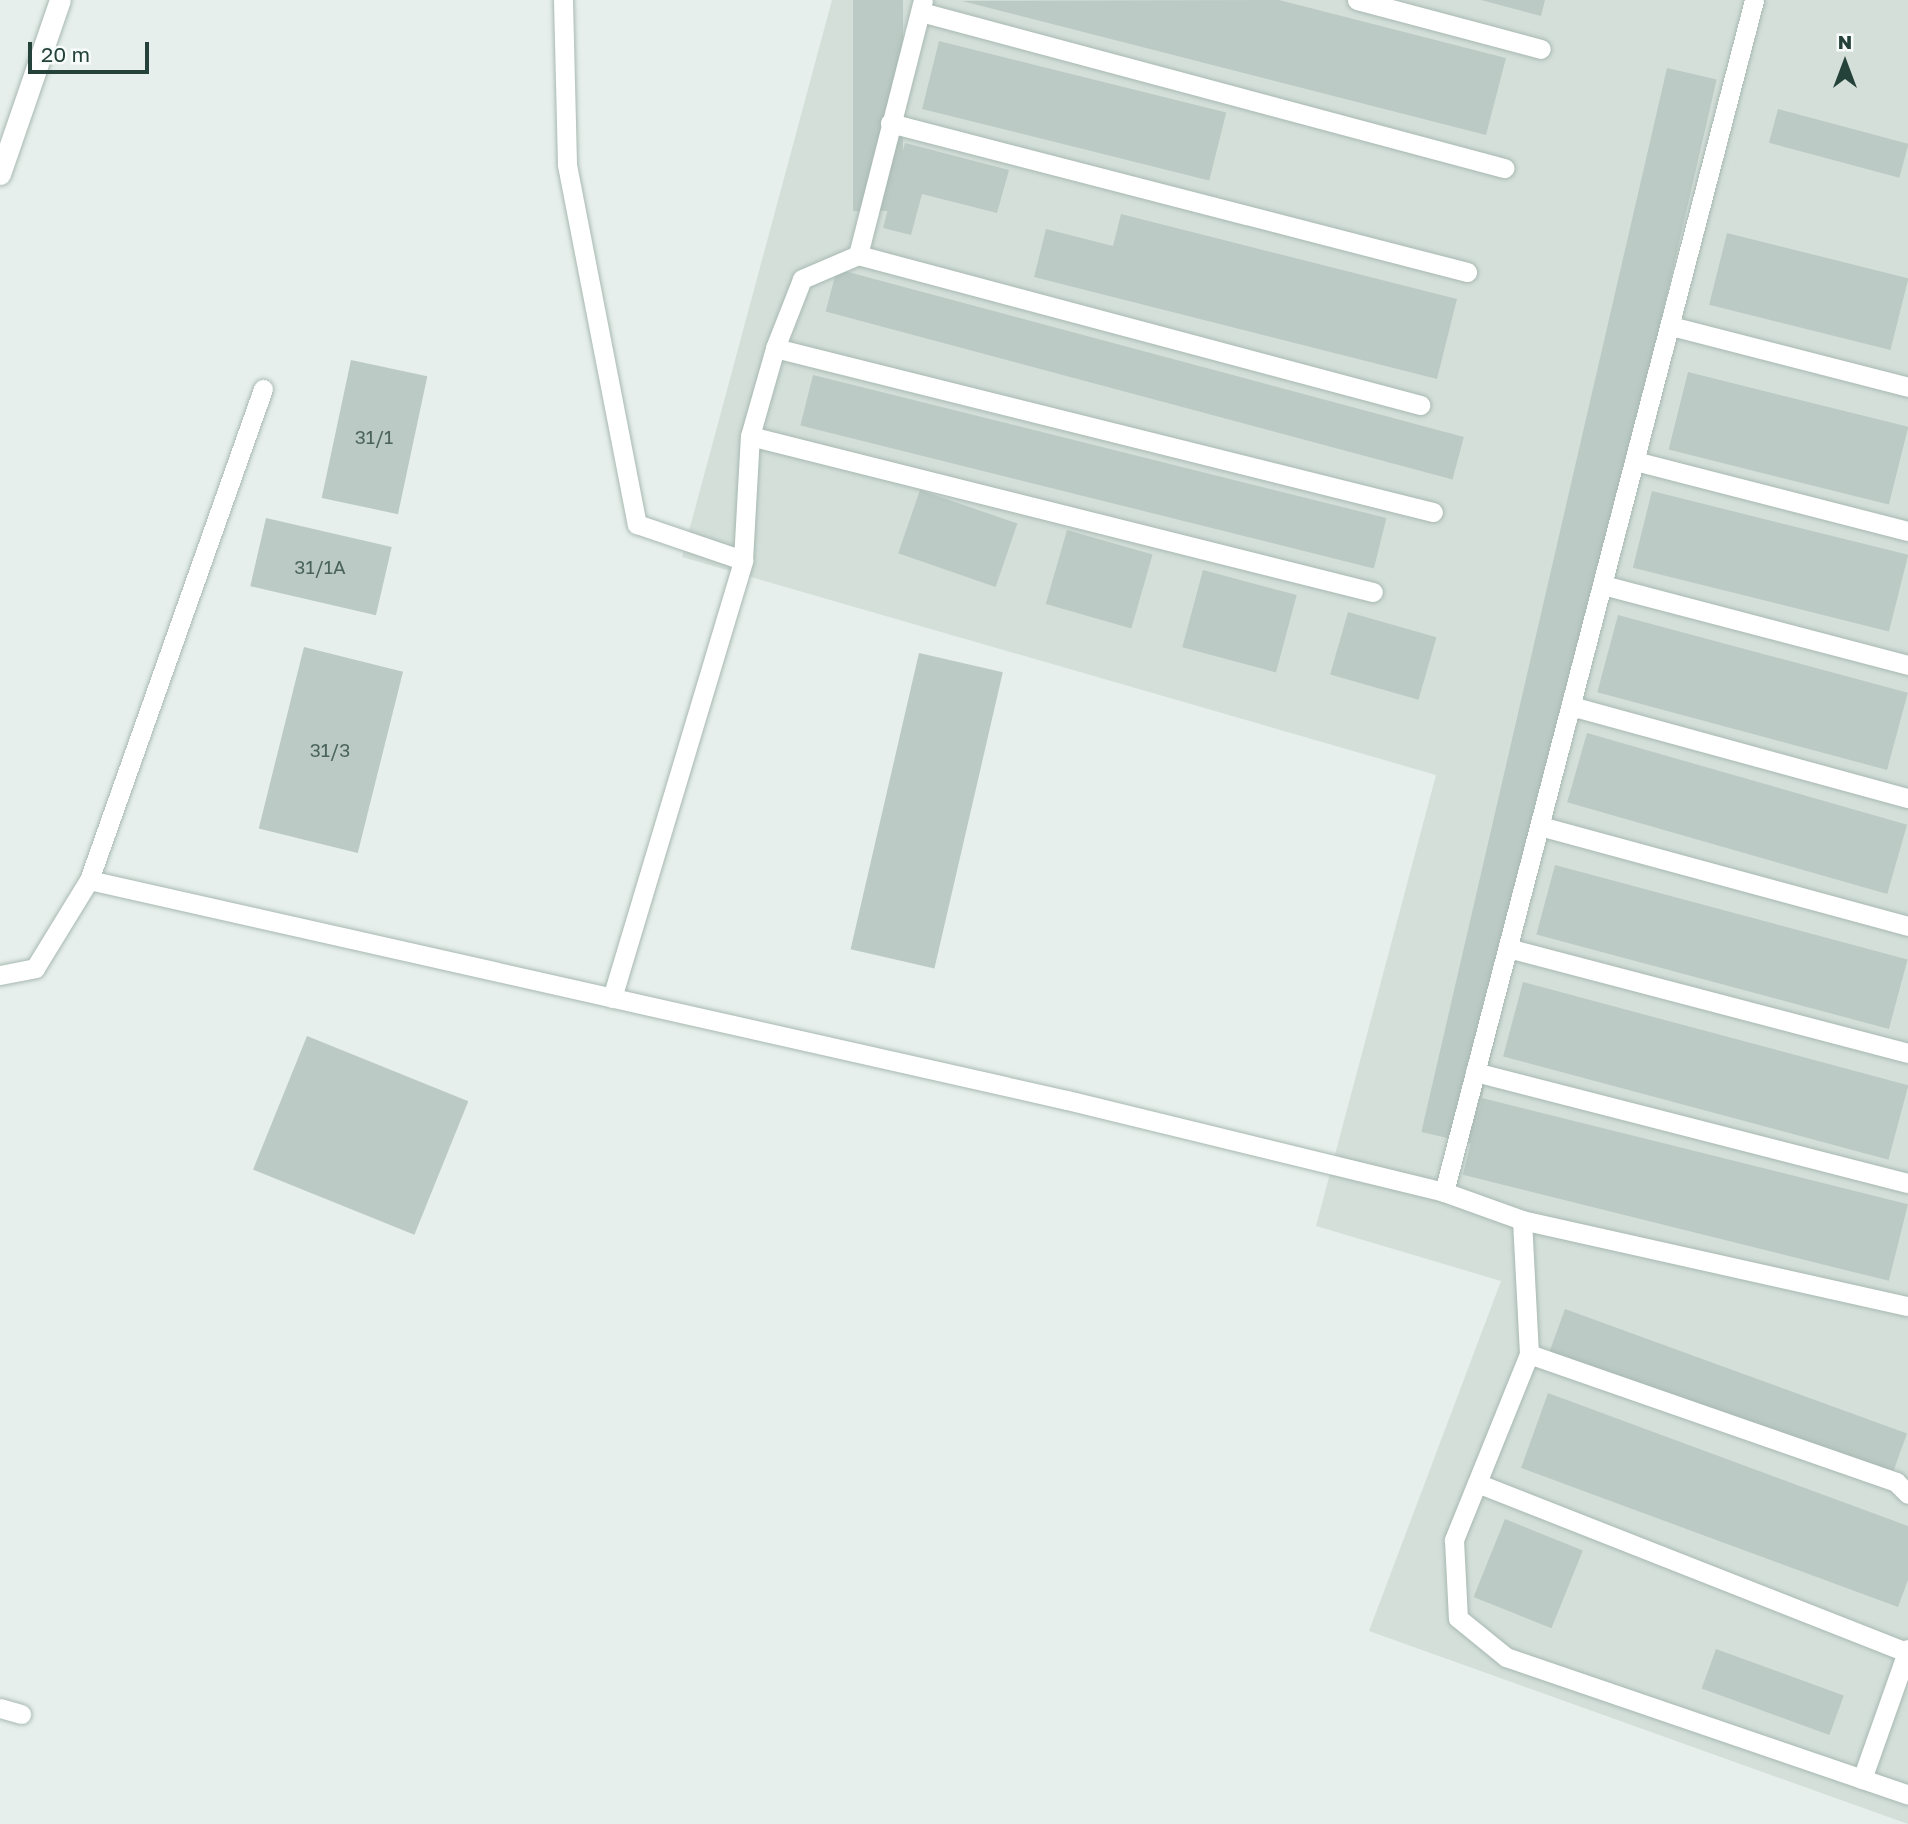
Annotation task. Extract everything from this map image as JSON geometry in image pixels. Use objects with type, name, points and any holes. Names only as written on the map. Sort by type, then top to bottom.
[{"type":"street","points":[[0,174],[60,0]]},
{"type":"lane","points":[[563,0],[566,165],[637,524],[743,560]]},
{"type":"lane","points":[[1357,0],[1541,49]]},
{"type":"lane","points":[[1444,1192],[1754,0]]},
{"type":"lane","points":[[858,255],[922,6],[1504,168]]},
{"type":"lane","points":[[890,123],[1466,272]]},
{"type":"lane","points":[[612,998],[743,560],[750,436],[775,348],[802,279],[858,255],[1420,405]]},
{"type":"lane","points":[[1671,326],[1908,387]]},
{"type":"lane","points":[[775,348],[1433,512]]},
{"type":"lane","points":[[0,975],[35,968],[89,880],[262,389]]},
{"type":"lane","points":[[750,436],[1373,592]]},
{"type":"lane","points":[[1635,461],[1908,531]]},
{"type":"lane","points":[[1603,585],[1908,665]]},
{"type":"lane","points":[[1571,706],[1908,798]]},
{"type":"lane","points":[[1540,826],[1908,926]]},
{"type":"lane","points":[[89,880],[1067,1100],[1444,1192],[1522,1220],[1908,1306]]},
{"type":"lane","points":[[1508,948],[1908,1054]]},
{"type":"lane","points":[[1475,1072],[1908,1183]]},
{"type":"lane","points":[[1522,1220],[1529,1354],[1454,1540],[1458,1618],[1506,1657],[1908,1795]]},
{"type":"lane","points":[[1529,1354],[1896,1482],[1908,1494]]},
{"type":"lane","points":[[1477,1483],[1908,1651],[1862,1779]]},
{"type":"lane","points":[[0,1707],[21,1714]]},
{"type":"shaded area","points":[[832,0],[1908,0],[1908,1824],[1369,1631],[1501,1281],[1316,1226],[1436,775],[682,557]]},
{"type":"building","points":[[853,0],[903,0],[903,211],[853,211]]},
{"type":"building","points":[[1279,0],[1506,58],[1486,135],[962,1]]},
{"type":"building","points":[[1481,0],[1545,0],[1541,16]]},
{"type":"building","points":[[939,41],[1226,113],[1209,181],[922,109]]},
{"type":"building","points":[[1667,68],[1717,79],[1471,1143],[1421,1132]]},
{"type":"building","points":[[1778,109],[1908,144],[1899,178],[1769,143]]},
{"type":"building","points":[[905,143],[1009,170],[997,213],[922,194],[911,235],[883,228]]},
{"type":"building","points":[[1121,214],[1457,299],[1437,379],[1034,277],[1046,229],[1113,246]]},
{"type":"building","points":[[1727,233],[1908,278],[1891,350],[1709,305]]},
{"type":"building","points":[[837,269],[1464,437],[1452,479],[826,312]]},
{"type":"building","points":[[351,360],[427,376],[398,514],[322,498]]},
{"type":"building","points":[[1688,372],[1908,427],[1889,505],[1669,450]]},
{"type":"building","points":[[813,375],[1386,518],[1374,568],[800,425]]},
{"type":"building","points":[[920,490],[1017,524],[996,587],[898,553]]},
{"type":"building","points":[[1652,491],[1908,555],[1889,632],[1633,568]]},
{"type":"building","points":[[266,518],[392,547],[376,615],[250,586]]},
{"type":"building","points":[[1067,530],[1153,555],[1131,629],[1046,604]]},
{"type":"building","points":[[1203,570],[1297,595],[1276,672],[1182,647]]},
{"type":"building","points":[[1348,612],[1436,637],[1419,700],[1330,674]]},
{"type":"building","points":[[1618,615],[1908,693],[1887,770],[1597,692]]},
{"type":"building","points":[[304,647],[403,672],[358,853],[259,828]]},
{"type":"building","points":[[919,653],[1003,672],[934,969],[851,949]]},
{"type":"building","points":[[1587,733],[1907,825],[1887,894],[1567,802]]},
{"type":"building","points":[[1555,865],[1908,959],[1889,1029],[1536,935]]},
{"type":"building","points":[[1523,982],[1908,1085],[1888,1160],[1503,1056]]},
{"type":"building","points":[[307,1036],[468,1101],[414,1235],[253,1170]]},
{"type":"building","points":[[1482,1098],[1908,1204],[1889,1281],[1463,1175]]},
{"type":"building","points":[[1565,1309],[1907,1433],[1892,1476],[1550,1351]]},
{"type":"building","points":[[1548,1393],[1908,1526],[1908,1580],[1898,1607],[1521,1468]]},
{"type":"building","points":[[1505,1519],[1583,1550],[1551,1628],[1474,1597]]},
{"type":"building","points":[[1716,1649],[1844,1696],[1829,1735],[1702,1688]]}]
